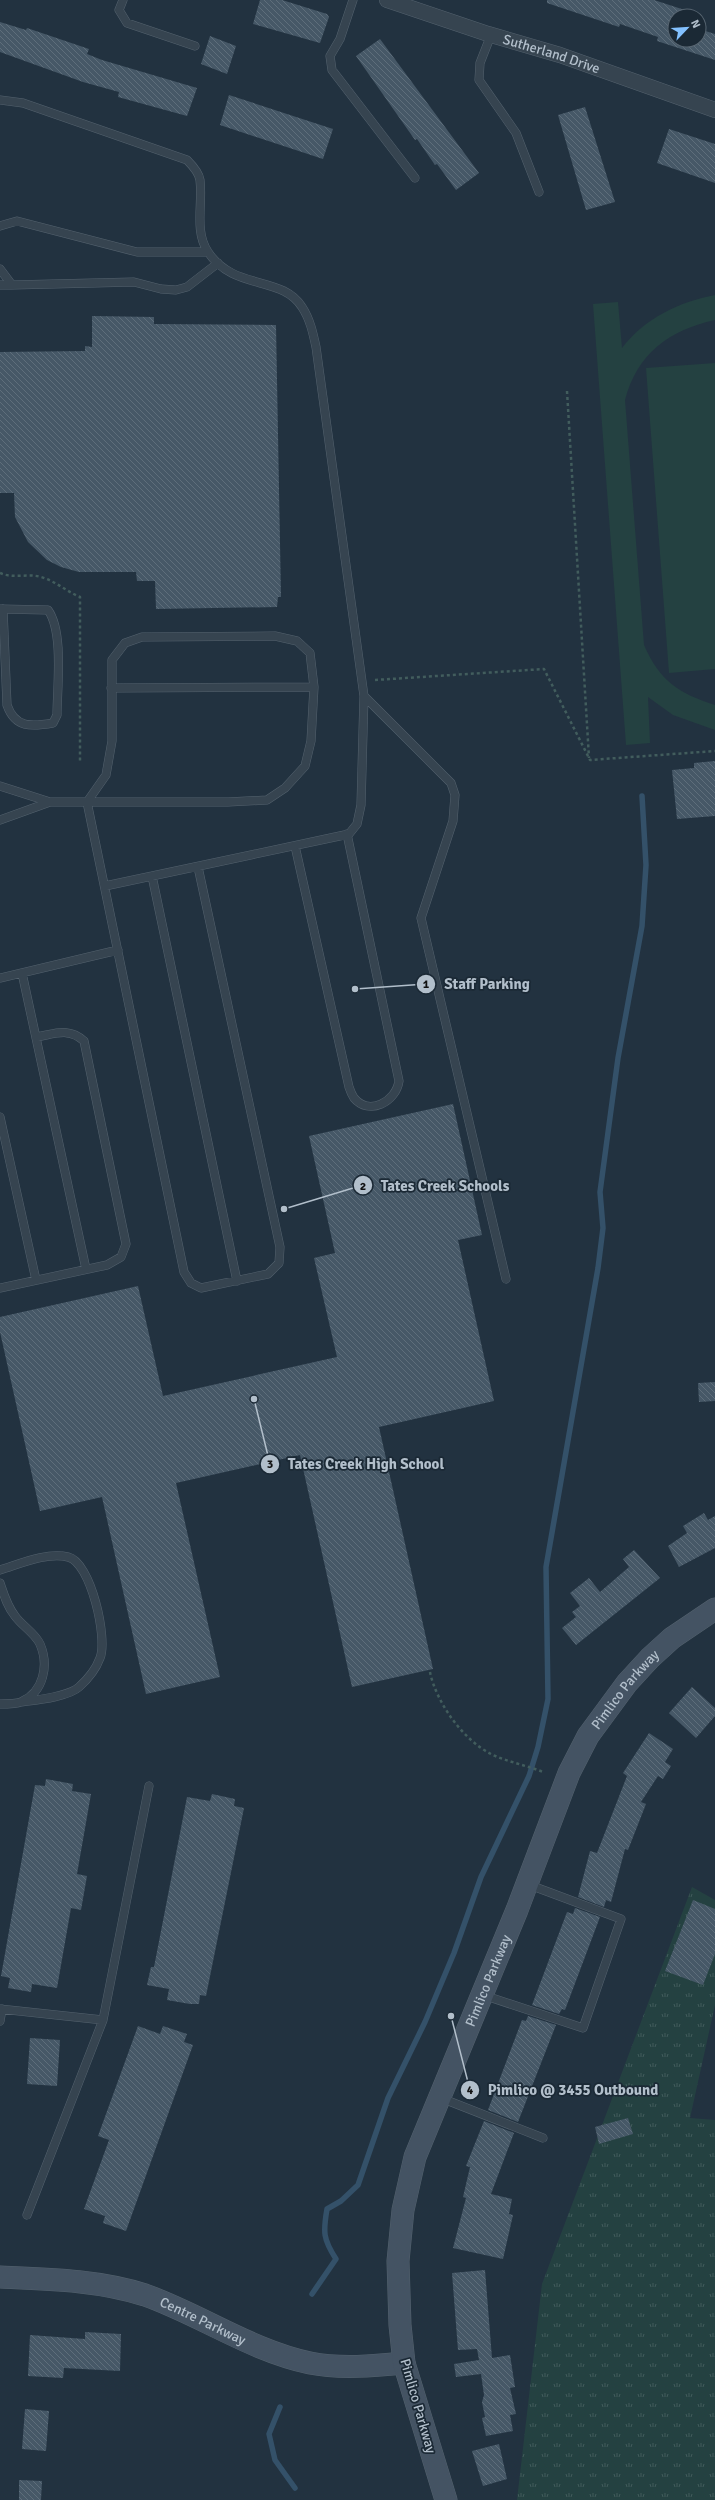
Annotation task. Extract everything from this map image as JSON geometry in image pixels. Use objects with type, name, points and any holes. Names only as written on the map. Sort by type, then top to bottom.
[{"type":"street","name":"Sutherland Drive","points":[[387,0],[491,35],[560,55],[715,110]]},
{"type":"street","name":"Pimlico Parkway","points":[[446,2500],[404,2364],[398,2293],[403,2210],[415,2157],[438,2097],[482,1994],[569,1773],[588,1736],[607,1708],[627,1683],[672,1638],[715,1609]]},
{"type":"street","name":"Centre Parkway","points":[[0,2277],[63,2281],[121,2289],[143,2295],[194,2314],[272,2353],[311,2364],[404,2364]]},
{"type":"lane","points":[[123,0],[119,10],[127,23],[195,46]]},
{"type":"lane","points":[[353,0],[340,39],[330,56],[332,70],[415,178]]},
{"type":"lane","points":[[491,35],[480,63],[479,80],[516,133],[539,192]]},
{"type":"lane","points":[[0,100],[23,103],[187,160],[200,179],[200,236],[208,252],[218,263],[234,276],[278,287],[290,294],[302,306],[311,324],[316,347],[364,696],[361,804],[357,824],[347,834],[105,886]]},
{"type":"lane","points":[[0,226],[17,221],[138,252],[208,252]]},
{"type":"lane","points":[[0,285],[134,282],[161,289],[176,290],[187,287],[218,263]]},
{"type":"lane","points":[[0,269],[12,285]]},
{"type":"lane","points":[[1,609],[48,610],[53,617],[56,636],[57,715],[53,723],[22,725],[11,717],[7,705],[1,609]]},
{"type":"lane","points":[[0,786],[50,802],[87,802],[228,802],[267,800],[286,788],[305,766],[311,741],[314,687],[310,653],[297,641],[275,636],[142,637],[125,643],[112,660],[112,741],[106,775],[87,802],[184,1272],[191,1283],[201,1288],[268,1274],[279,1263],[280,1247],[198,867]]},
{"type":"lane","points":[[111,688],[314,687]]},
{"type":"lane","points":[[364,696],[451,783],[455,795],[453,821],[421,918],[506,1279]]},
{"type":"lane","points":[[0,820],[50,802]]},
{"type":"lane","points":[[295,846],[349,1087],[354,1099],[366,1106],[377,1105],[389,1101],[398,1092],[399,1082],[347,834]]},
{"type":"lane","points":[[152,876],[237,1281]]},
{"type":"lane","points":[[0,978],[118,950]]},
{"type":"lane","points":[[22,973],[86,1270]]},
{"type":"lane","points":[[0,1288],[107,1265],[121,1257],[126,1244],[84,1041],[76,1033],[69,1032],[36,1037]]},
{"type":"lane","points":[[0,1117],[36,1280]]},
{"type":"lane","points":[[0,1570],[42,1558],[68,1557],[77,1561],[90,1582],[102,1638],[101,1657],[93,1672],[78,1688],[52,1698],[0,1704]]},
{"type":"lane","points":[[0,1583],[5,1601],[15,1617],[39,1642],[45,1660],[43,1677],[36,1692],[21,1702]]},
{"type":"lane","points":[[27,2216],[103,2020],[149,1786]]},
{"type":"lane","points":[[482,1994],[583,2028],[621,1919],[526,1884]]},
{"type":"lane","points":[[0,2021],[1,2009],[103,2020]]},
{"type":"lane","points":[[438,2097],[543,2138]]},
{"type":"path","points":[[567,391],[590,760]]},
{"type":"path","points":[[364,696],[373,680],[544,669],[590,760]]},
{"type":"path","points":[[590,760],[715,751]]},
{"type":"path","points":[[430,1672],[432,1682],[441,1699],[457,1723],[475,1744],[491,1754],[542,1771]]},
{"type":"green space","points":[[715,295],[715,320],[698,324],[683,330],[657,346],[638,370],[630,384],[625,400],[644,645],[657,668],[672,684],[691,696],[715,705],[715,730],[673,715],[648,697],[650,743],[626,745],[593,304],[618,302],[622,348],[641,328],[664,313],[689,302]]},
{"type":"green space","points":[[715,363],[715,669],[669,673],[646,368]]},
{"type":"green space","points":[[692,1887],[715,1900],[715,2005],[690,2118],[715,2120],[715,2500],[517,2500],[542,2284]]},
{"type":"building","points":[[260,0],[282,0],[327,14],[329,17],[320,43],[253,24]]},
{"type":"building","points":[[547,0],[654,0],[679,8],[667,8],[667,44],[657,41],[658,37],[620,24],[619,27],[547,3]]},
{"type":"building","points":[[0,22],[26,30],[27,28],[89,49],[87,54],[102,60],[197,88],[187,116],[118,97],[119,92],[83,82],[0,52]]},
{"type":"building","points":[[707,32],[715,34],[715,60],[678,48],[707,48]]},
{"type":"building","points":[[210,36],[236,46],[227,74],[201,64]]},
{"type":"building","points":[[380,39],[479,173],[456,190],[437,164],[435,165],[417,139],[415,140],[356,56]]},
{"type":"building","points":[[229,95],[333,129],[323,159],[220,125]]},
{"type":"building","points":[[585,107],[615,202],[586,210],[558,115]]},
{"type":"building","points":[[669,129],[715,144],[715,183],[657,163]]},
{"type":"building","points":[[92,316],[154,317],[154,324],[276,325],[281,597],[278,597],[277,607],[156,609],[155,581],[137,581],[136,572],[79,572],[61,567],[47,560],[28,542],[15,517],[14,493],[0,493],[0,352],[85,351],[85,346],[92,347]]},
{"type":"building","points":[[715,761],[715,816],[677,819],[672,770],[694,768],[694,763]]},
{"type":"building","points":[[453,1104],[482,1235],[458,1240],[494,1401],[379,1427],[433,1669],[352,1687],[300,1455],[176,1483],[220,1677],[146,1694],[102,1497],[40,1511],[0,1332],[0,1317],[138,1286],[163,1396],[337,1357],[314,1258],[335,1253],[309,1136]]},
{"type":"building","points":[[715,1382],[715,1401],[699,1402],[698,1383]]},
{"type":"building","points":[[704,1513],[708,1520],[715,1516],[715,1548],[679,1567],[668,1546],[687,1533],[683,1526]]},
{"type":"building","points":[[634,1550],[660,1578],[576,1645],[562,1628],[576,1617],[572,1612],[580,1606],[570,1593],[589,1578],[600,1592],[629,1567],[623,1559]]},
{"type":"building","points":[[692,1687],[715,1708],[715,1716],[696,1738],[669,1713]]},
{"type":"building","points":[[649,1733],[673,1749],[665,1762],[671,1766],[663,1779],[658,1776],[641,1802],[646,1804],[628,1850],[625,1849],[611,1902],[606,1900],[604,1907],[578,1897],[590,1851],[597,1853],[627,1776],[623,1773]]},
{"type":"building","points":[[46,1779],[73,1784],[72,1791],[91,1794],[77,1874],[87,1876],[81,1910],[71,1908],[57,1988],[32,1984],[31,1992],[8,1988],[10,1978],[1,1976],[35,1785],[45,1786]]},
{"type":"building","points":[[212,1794],[235,1799],[234,1806],[244,1808],[206,1996],[200,1995],[199,2004],[190,2004],[167,2000],[169,1989],[147,1985],[151,1967],[154,1967],[187,1797],[210,1801]]},
{"type":"building","points":[[693,1900],[715,1909],[715,1954],[703,1985],[665,1971]]},
{"type":"building","points":[[575,1908],[600,1917],[565,2010],[562,2009],[559,2014],[532,2005],[567,1912],[573,1914]]},
{"type":"building","points":[[528,2016],[556,2025],[518,2122],[488,2110],[522,2020],[526,2021]]},
{"type":"building","points":[[138,2026],[160,2034],[163,2026],[187,2034],[184,2042],[193,2045],[126,2231],[103,2223],[105,2216],[84,2209],[109,2140],[98,2136]]},
{"type":"building","points":[[30,2038],[60,2040],[57,2086],[27,2084]]},
{"type":"building","points":[[628,2118],[633,2134],[599,2144],[595,2127]]},
{"type":"building","points":[[484,2121],[514,2133],[491,2194],[512,2199],[509,2214],[513,2215],[503,2259],[453,2248],[466,2198],[463,2197],[470,2167],[466,2166]]},
{"type":"building","points":[[485,2270],[492,2358],[510,2355],[515,2387],[510,2388],[516,2414],[510,2415],[513,2431],[486,2436],[482,2418],[485,2417],[482,2402],[484,2395],[481,2374],[456,2377],[454,2364],[479,2360],[477,2349],[458,2350],[452,2273]]},
{"type":"building","points":[[85,2332],[121,2334],[120,2371],[64,2368],[63,2378],[28,2376],[30,2335],[85,2339]]},
{"type":"building","points":[[25,2409],[49,2411],[46,2451],[22,2449]]},
{"type":"building","points":[[499,2444],[507,2479],[483,2486],[472,2451]]},
{"type":"building","points":[[19,2480],[42,2481],[41,2500],[19,2500]]},
{"type":"waterway","points":[[312,2294],[336,2259],[325,2235],[327,2209],[341,2201],[358,2185],[388,2098],[425,2022],[454,1953],[481,1877],[529,1776],[538,1747],[548,1699],[546,1567],[598,1268],[603,1228],[600,1192],[618,1058],[642,926],[646,865],[642,796]]},
{"type":"waterway","points":[[280,2407],[269,2434],[275,2460],[295,2488]]},
{"type":"place","name":"Staff Parking","points":[[355,989]]},
{"type":"place","name":"Tates Creek Schools","points":[[284,1209]]},
{"type":"place","name":"Tates Creek High School","points":[[254,1399]]},
{"type":"place","name":"Pimlico @ 3455 Outbound","points":[[451,2016]]}]
